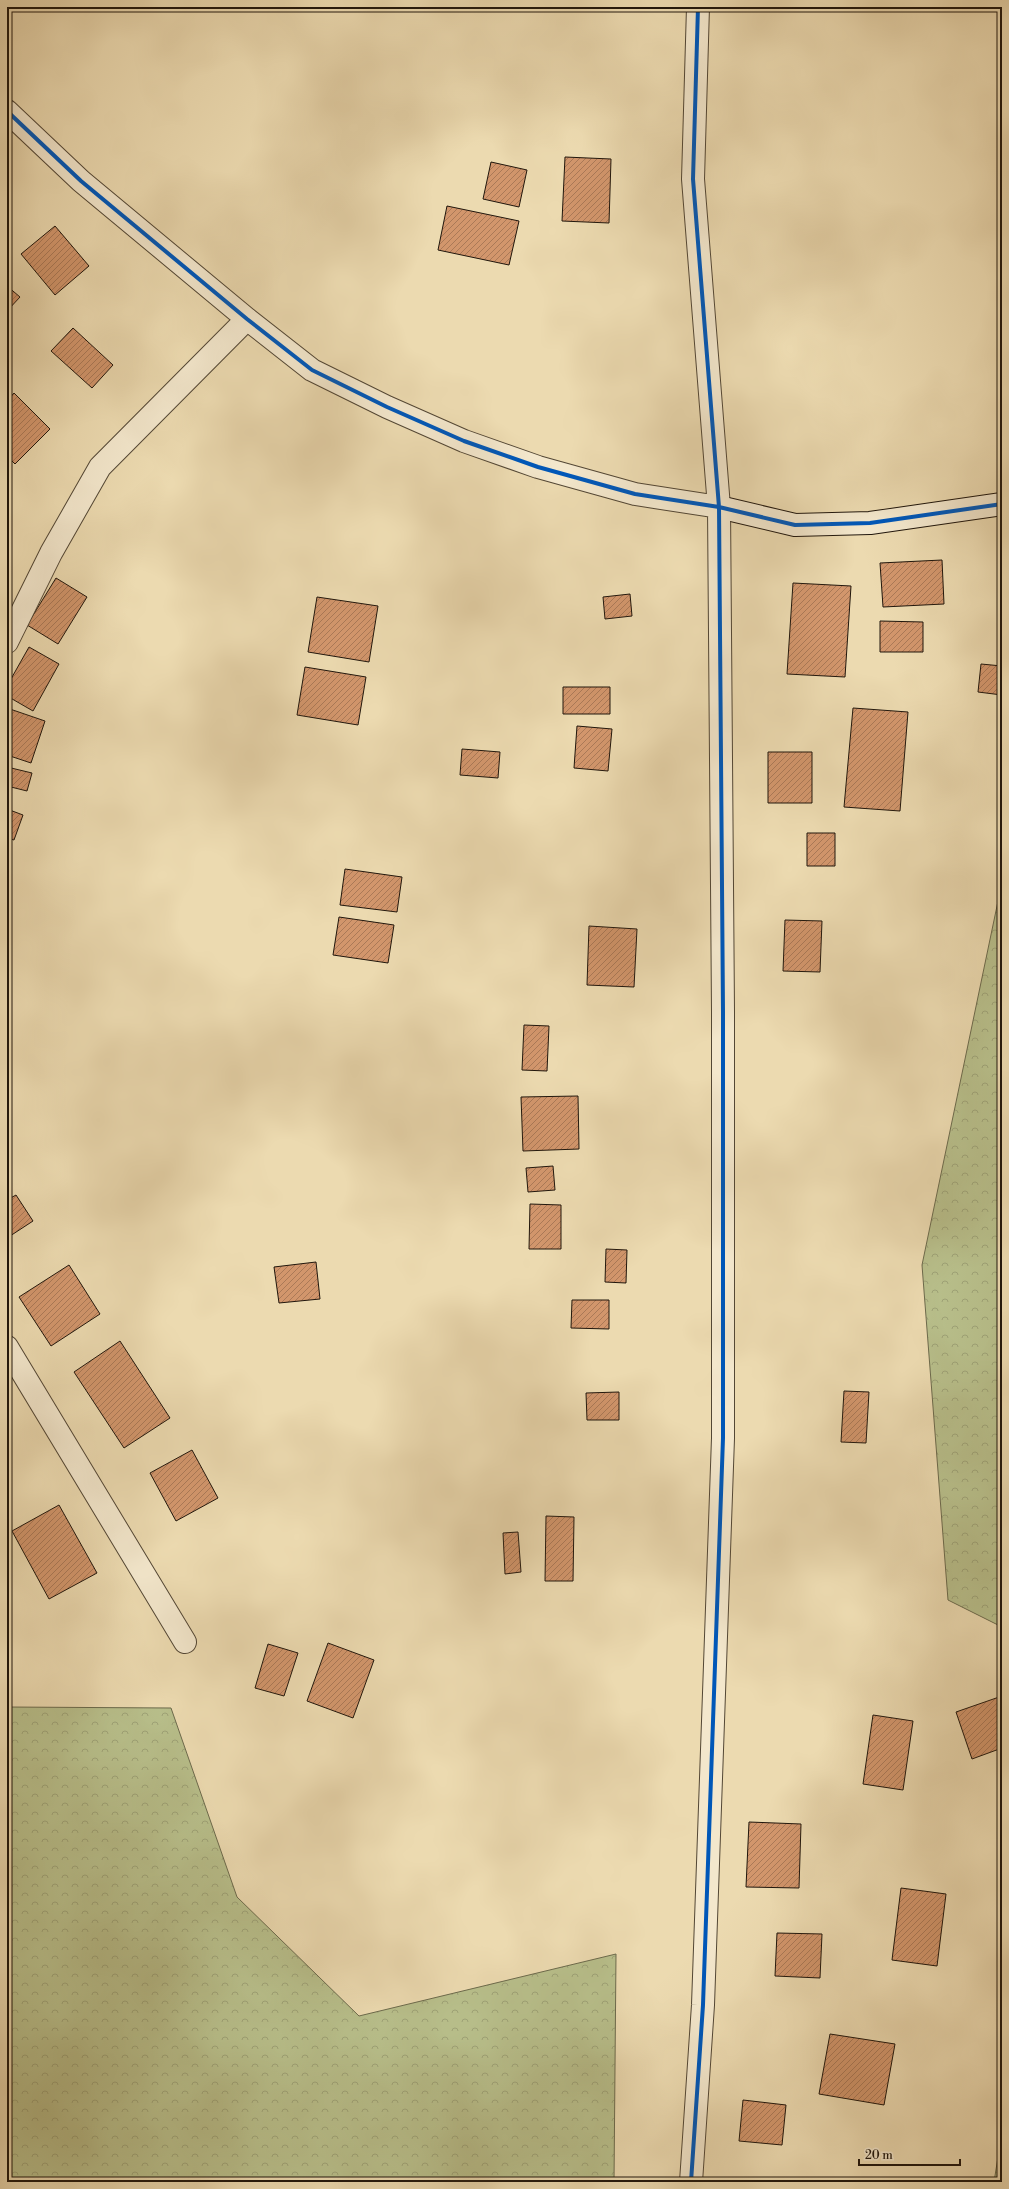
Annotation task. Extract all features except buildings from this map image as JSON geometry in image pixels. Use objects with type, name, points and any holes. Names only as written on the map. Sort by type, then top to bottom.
[{"type":"street","points":[[690,2182],[703,2005],[723,1438],[719,507],[693,179],[698,7]]},
{"type":"street","points":[[7,111],[82,181],[247,319],[312,370],[387,408],[464,441],[538,467],[635,494],[719,507],[795,525],[870,524],[1002,504]]},
{"type":"street","points":[[7,642],[51,553],[100,466],[247,319]]},
{"type":"street","points":[[7,1347],[184,1642]]},
{"type":"green space","points":[[1002,882],[1002,1627],[948,1600],[922,1265]]},
{"type":"green space","points":[[7,1707],[171,1708],[237,1897],[359,2016],[616,1954],[614,2182],[7,2182]]},
{"type":"green space","points":[[1002,2132],[1002,2182],[994,2182]]},
{"type":"cycle path","points":[[691,2182],[703,2005],[723,1438],[723,1011],[719,507],[693,179],[698,7]]},
{"type":"cycle path","points":[[7,111],[81,181],[247,319],[312,370],[387,407],[464,441],[538,467],[635,494],[719,507],[795,525],[870,523],[1002,504]]}]
